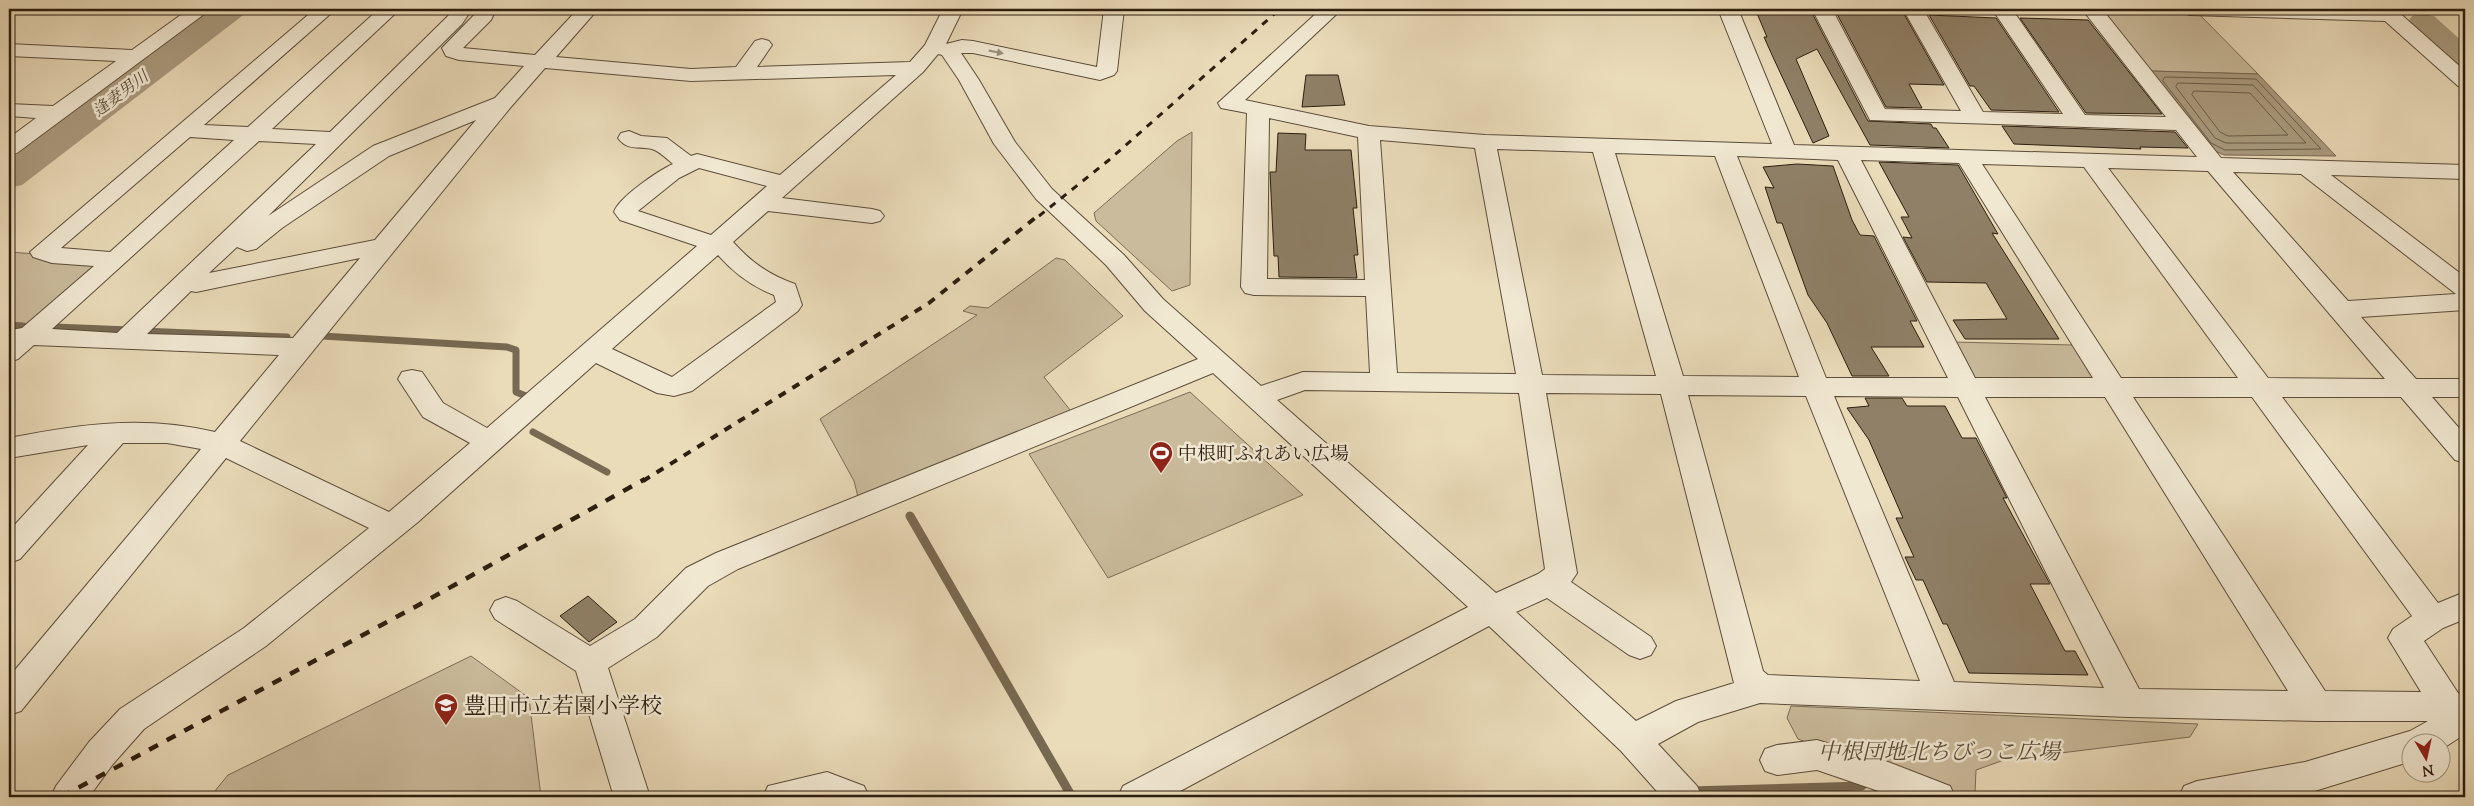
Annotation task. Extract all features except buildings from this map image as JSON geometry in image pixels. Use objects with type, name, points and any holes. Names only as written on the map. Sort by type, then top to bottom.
[{"type":"street","points":[[9,148],[201,9]]},
{"type":"street","points":[[116,260],[52,255],[42,252],[326,9]]},
{"type":"street","points":[[9,353],[19,336],[116,260],[390,9]]},
{"type":"street","points":[[123,342],[189,285],[455,20],[462,9]]},
{"type":"street","points":[[486,9],[484,16],[452,48],[453,52],[691,75],[916,68]]},
{"type":"street","points":[[9,701],[502,103],[539,60],[588,9]]},
{"type":"street","points":[[942,49],[953,9]]},
{"type":"street","points":[[69,797],[105,748],[132,719],[255,637],[392,526],[916,68],[942,49],[962,46],[1100,74],[1107,71],[1114,9]]},
{"type":"street","points":[[1332,9],[1229,103],[1370,133],[1485,142],[2465,172]]},
{"type":"street","points":[[1728,9],[1785,150]]},
{"type":"street","points":[[1822,9],[1878,114],[2182,124]]},
{"type":"street","points":[[1913,9],[1976,116]]},
{"type":"street","points":[[2002,9],[2078,120]]},
{"type":"street","points":[[2092,9],[2214,164],[2465,453]]},
{"type":"street","points":[[2190,9],[2388,12],[2465,82]]},
{"type":"street","points":[[742,74],[762,45]]},
{"type":"street","points":[[942,49],[969,80],[980,103],[1005,144],[1024,170],[1044,194],[1115,260],[1154,305],[1492,609],[1633,740],[1684,797]]},
{"type":"street","points":[[9,50],[137,56]]},
{"type":"street","points":[[189,285],[274,223],[381,151],[502,103]]},
{"type":"street","points":[[1258,109],[1254,287],[1379,288]]},
{"type":"street","points":[[9,110],[58,113]]},
{"type":"street","points":[[186,130],[335,139]]},
{"type":"street","points":[[1370,133],[1384,382]]},
{"type":"street","points":[[629,138],[637,142],[659,143],[688,164]]},
{"type":"street","points":[[1136,797],[1492,609],[1549,583],[1561,573],[1530,385],[1485,142]]},
{"type":"street","points":[[1602,145],[1672,385],[1748,678],[1760,689]]},
{"type":"street","points":[[1723,148],[1816,387],[1943,697]]},
{"type":"street","points":[[1846,153],[2129,703]]},
{"type":"street","points":[[1966,157],[2317,707]]},
{"type":"street","points":[[594,351],[667,386],[674,387],[682,384],[789,305],[786,290],[767,284],[741,266],[724,247],[628,215],[626,212],[627,208],[671,173],[688,164],[703,161],[783,183]]},
{"type":"street","points":[[2091,161],[2432,620]]},
{"type":"street","points":[[2308,168],[2465,289]]},
{"type":"street","points":[[761,203],[872,216]]},
{"type":"street","points":[[189,285],[384,246]]},
{"type":"street","points":[[2341,310],[2465,302]]},
{"type":"street","points":[[19,336],[123,342],[301,347]]},
{"type":"street","points":[[590,664],[646,628],[697,577],[727,561],[1216,362]]},
{"type":"street","points":[[412,379],[433,410],[490,441]]},
{"type":"street","points":[[1257,397],[1303,381],[1816,387],[2465,388]]},
{"type":"street","points":[[9,550],[117,431]]},
{"type":"street","points":[[9,448],[65,437],[117,431],[168,432],[220,443],[392,526]]},
{"type":"street","points":[[1549,583],[1640,646]]},
{"type":"street","points":[[2460,710],[2404,638],[2432,620],[2465,605]]},
{"type":"street","points":[[506,610],[590,664],[632,797]]},
{"type":"street","points":[[1633,740],[1688,710],[1760,689],[2129,703],[2460,710]]},
{"type":"street","points":[[2431,734],[2460,710]]},
{"type":"street","points":[[2198,797],[2305,778],[2402,749]]},
{"type":"street","points":[[1777,760],[1817,755],[1884,776],[1937,797]]},
{"type":"street","points":[[781,797],[827,788],[851,797]]},
{"type":"green space","points":[[2109,12],[2199,14],[2258,74],[2150,71],[2106,15]]},
{"type":"green space","points":[[1192,132],[1190,285],[1172,291],[1096,221],[1094,213],[1177,141]]},
{"type":"green space","points":[[9,252],[92,258],[95,265],[26,326],[9,325]]},
{"type":"green space","points":[[1056,258],[1065,260],[1123,316],[1044,377],[1074,415],[858,497],[854,481],[820,419],[977,315],[963,311],[970,306],[988,308]]},
{"type":"green space","points":[[1953,342],[2073,345],[2095,378],[2089,381],[1979,380],[1969,375]]},
{"type":"green space","name":"中根町ふれあい広場","points":[[1190,392],[1303,495],[1108,578],[1029,454]]},
{"type":"green space","name":"豊田市立若園小学校","points":[[471,656],[529,698],[541,797],[210,797],[228,775]]},
{"type":"green space","name":"中根団地北ちびっこ広場","points":[[1791,706],[2198,724],[2190,737],[2004,760],[1976,770],[1975,794],[1978,797],[1953,797],[1798,739],[1787,718]]},
{"type":"water","points":[[2150,71],[2258,74],[2336,156],[2224,155],[2208,148]]},
{"type":"waterway","name":"逢妻男川","points":[[9,177],[231,9]]},
{"type":"waterway","points":[[2423,23],[2465,61]]},
{"type":"waterway","points":[[9,325],[23,326]]},
{"type":"waterway","points":[[54,327],[129,330]]},
{"type":"waterway","points":[[142,331],[287,337]]},
{"type":"waterway","points":[[322,336],[507,347],[516,350],[516,392],[526,396]]},
{"type":"waterway","points":[[533,432],[607,472]]},
{"type":"waterway","points":[[910,516],[1072,797]]},
{"type":"waterway","points":[[1690,791],[1862,786]]},
{"type":"railway","points":[[1039,216],[1109,160],[1280,9]]},
{"type":"railway","points":[[643,481],[929,303],[1040,214]]},
{"type":"railway","points":[[61,797],[415,607],[645,479]]},
{"type":"place","name":"中根町ふれあい広場","points":[[1161,474]]},
{"type":"place","name":"豊田市立若園小学校","points":[[446,726]]}]
